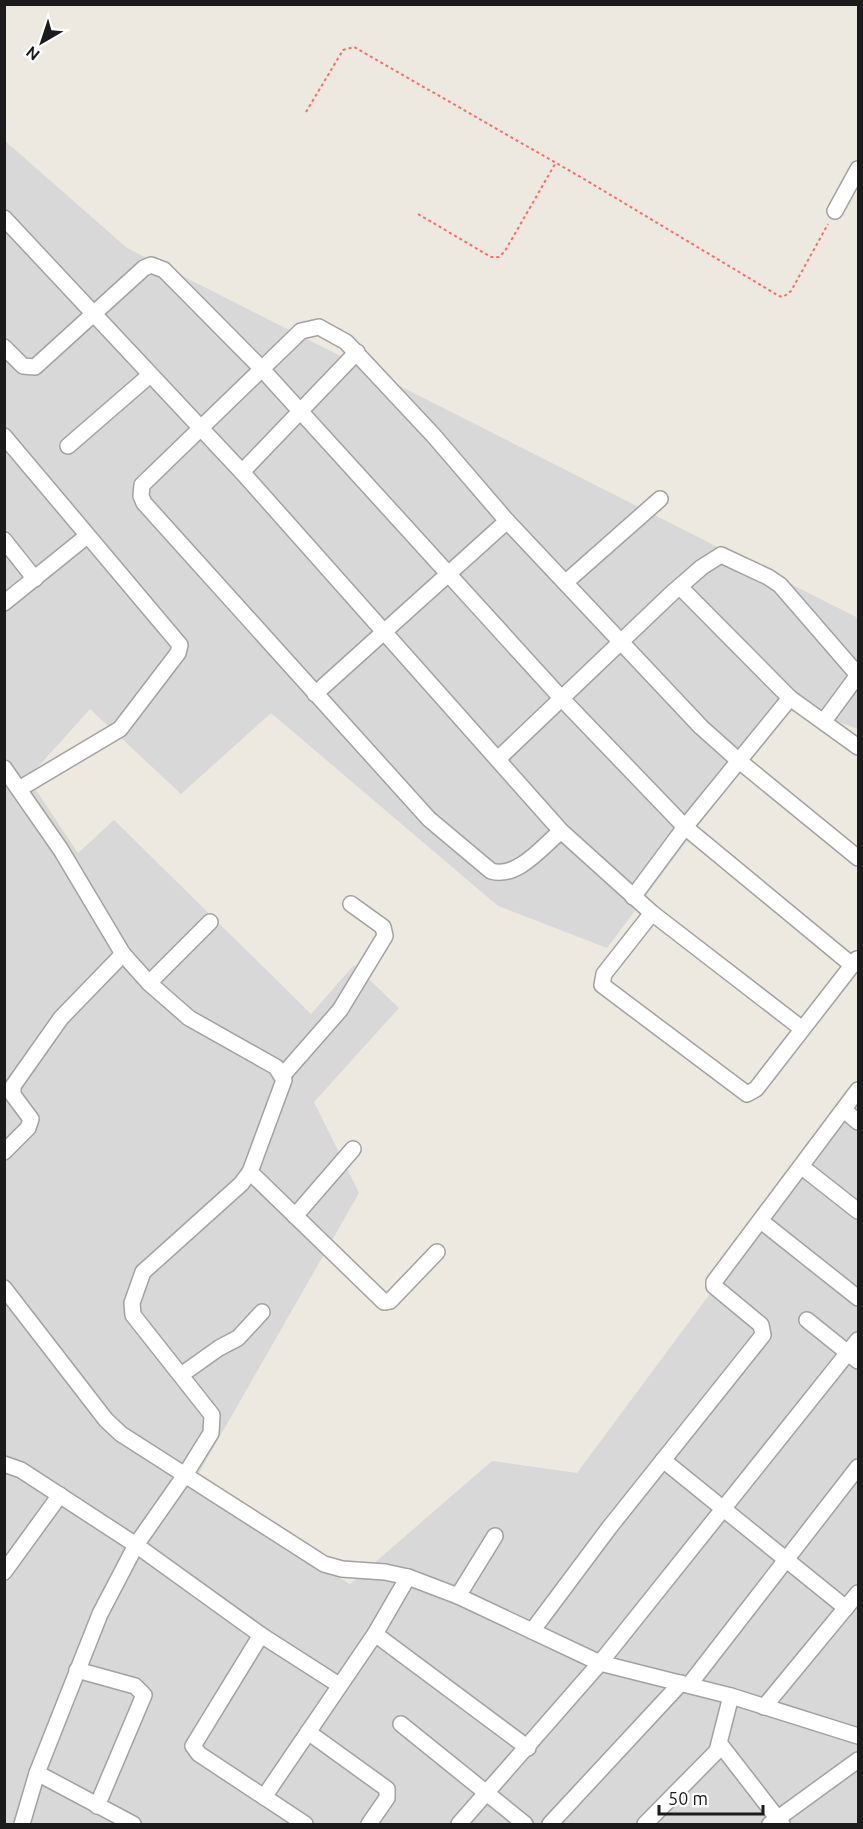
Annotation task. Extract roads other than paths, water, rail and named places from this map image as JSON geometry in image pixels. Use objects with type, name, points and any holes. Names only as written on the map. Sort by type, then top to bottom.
[{"type":"street","points":[[835,212],[858,169]]},
{"type":"street","points":[[4,218],[242,472],[561,831],[652,914],[801,1028]]},
{"type":"street","points":[[4,347],[23,366],[35,367],[144,268],[154,266],[164,270],[261,368],[563,700],[685,828],[855,961],[756,1089],[747,1094],[605,988],[601,980],[604,974],[652,914]]},
{"type":"street","points":[[561,831],[516,869],[501,874],[491,871],[436,826],[144,503],[141,496],[142,485],[261,368],[308,328],[326,330],[357,352],[434,436],[507,521],[701,727],[858,858]]},
{"type":"street","points":[[242,472],[357,352]]},
{"type":"street","points":[[69,446],[150,375]]},
{"type":"street","points":[[4,436],[178,641],[180,649],[120,729],[19,789]]},
{"type":"street","points":[[566,582],[660,499]]},
{"type":"street","points":[[315,694],[449,576],[507,521]]},
{"type":"street","points":[[4,603],[87,536]]},
{"type":"street","points":[[4,540],[35,579]]},
{"type":"street","points":[[498,759],[680,587],[716,556],[726,556],[780,585],[858,675],[824,721]]},
{"type":"street","points":[[680,587],[790,698],[858,747]]},
{"type":"street","points":[[633,897],[738,760],[790,698]]},
{"type":"street","points":[[4,768],[61,850],[123,954],[149,983],[189,1018],[267,1061],[283,1075],[284,1085],[250,1172],[241,1184],[150,1264],[138,1281],[132,1315],[182,1375],[213,1420],[211,1433],[136,1545],[114,1584],[77,1670],[37,1773],[22,1824]]},
{"type":"street","points":[[283,1075],[340,1010],[385,936],[383,927],[351,904]]},
{"type":"street","points":[[149,983],[210,922]]},
{"type":"street","points":[[4,1152],[28,1128],[31,1119],[13,1095],[13,1086],[60,1018],[123,954]]},
{"type":"street","points":[[532,1631],[663,1460],[763,1335],[761,1325],[713,1284],[858,1090]]},
{"type":"street","points":[[844,1110],[858,1122]]},
{"type":"street","points":[[294,1216],[353,1149]]},
{"type":"street","points":[[802,1167],[858,1211]]},
{"type":"street","points":[[250,1172],[384,1302],[390,1301],[437,1252]]},
{"type":"street","points":[[761,1221],[858,1298]]},
{"type":"street","points":[[4,1288],[106,1420],[141,1449],[324,1564],[342,1569],[385,1572],[408,1577],[458,1596],[600,1663],[731,1696],[853,1734],[858,1720]]},
{"type":"street","points":[[182,1375],[211,1353],[238,1338],[262,1312]]},
{"type":"street","points":[[807,1320],[853,1357]]},
{"type":"street","points":[[459,1824],[528,1748],[600,1663],[723,1508],[853,1357],[858,1340]]},
{"type":"street","points":[[663,1460],[846,1608]]},
{"type":"street","points":[[4,1464],[21,1470],[136,1545],[261,1635],[339,1685]]},
{"type":"street","points":[[550,1824],[685,1684],[858,1467]]},
{"type":"street","points":[[4,1572],[60,1495]]},
{"type":"street","points":[[458,1596],[495,1536]]},
{"type":"street","points":[[264,1797],[375,1634],[408,1577]]},
{"type":"street","points":[[764,1707],[858,1593]]},
{"type":"street","points":[[375,1634],[528,1748]]},
{"type":"street","points":[[261,1635],[194,1746],[199,1754],[304,1824]]},
{"type":"street","points":[[77,1670],[135,1686],[144,1695],[97,1806]]},
{"type":"street","points":[[645,1824],[712,1758],[720,1744],[731,1696]]},
{"type":"street","points":[[401,1724],[525,1824]]},
{"type":"street","points":[[308,1732],[387,1790],[387,1798],[369,1824]]},
{"type":"street","points":[[720,1744],[777,1823],[858,1760]]},
{"type":"street","points":[[37,1773],[133,1824]]}]
